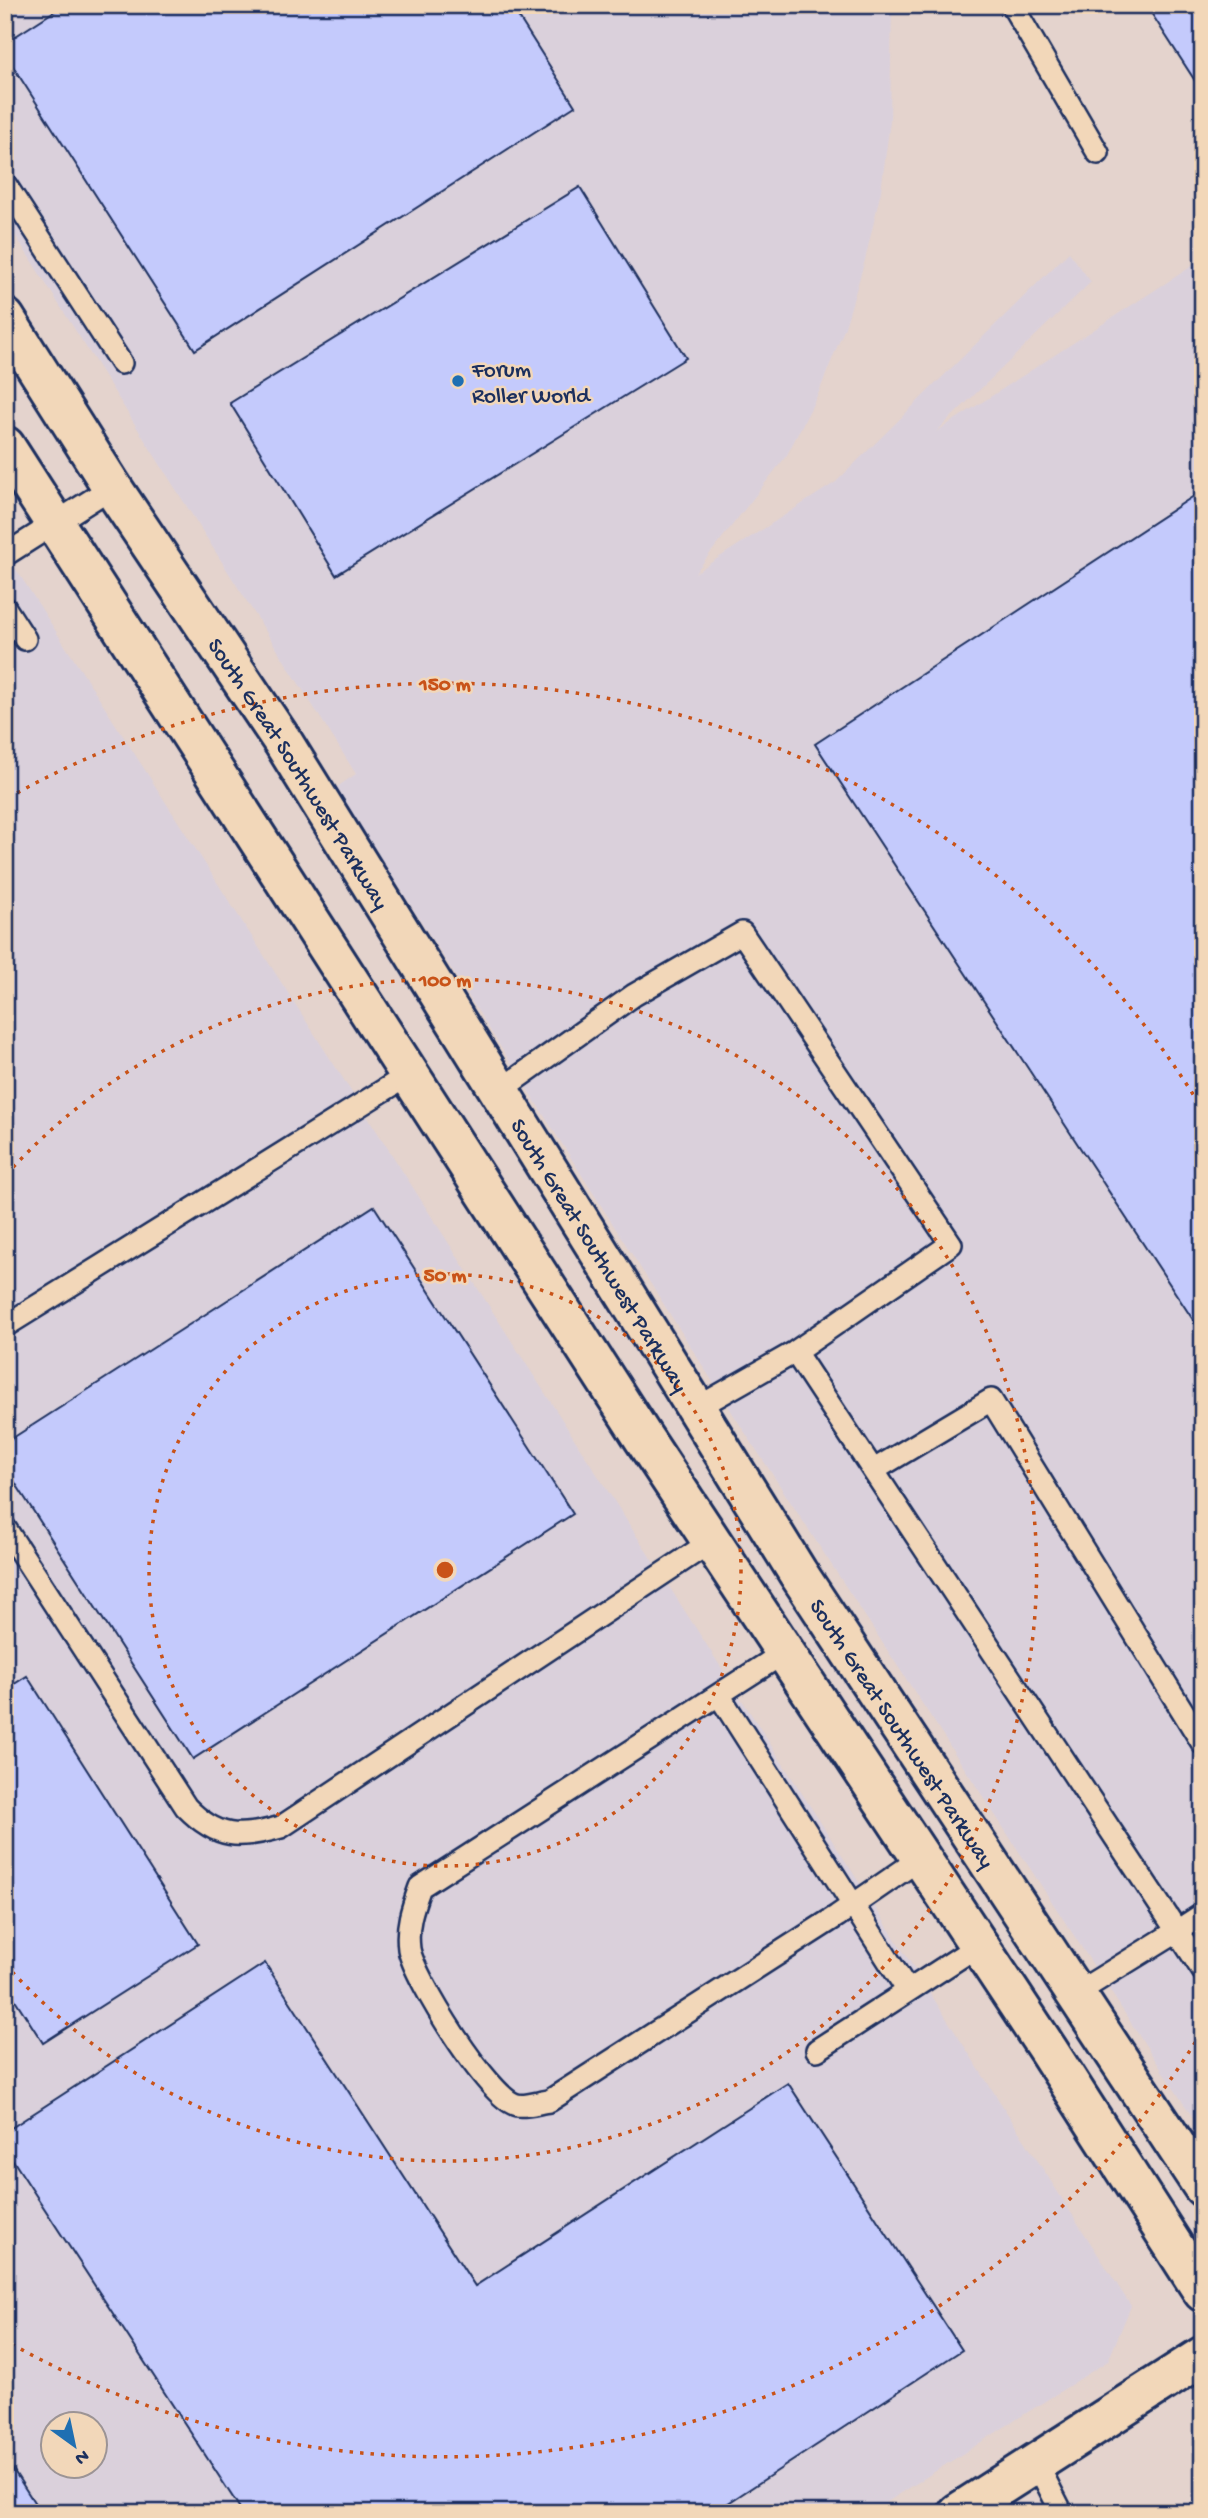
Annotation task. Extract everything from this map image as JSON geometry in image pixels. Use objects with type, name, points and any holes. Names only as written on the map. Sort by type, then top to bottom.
[{"type":"main road","name":"South Great Southwest Parkway","points":[[5,318],[112,486],[283,742],[798,1573],[1203,2187]]},
{"type":"main road","points":[[5,446],[644,1439],[979,1945],[1203,2292]]},
{"type":"main road","points":[[644,1439],[695,1409]]},
{"type":"main road","points":[[958,2513],[1203,2356]]},
{"type":"lane","points":[[1012,5],[1098,153]]},
{"type":"lane","points":[[5,184],[121,363]]},
{"type":"lane","points":[[5,555],[112,486]]},
{"type":"lane","points":[[5,608],[25,639]]},
{"type":"lane","points":[[499,1091],[634,996],[742,933],[951,1244],[795,1352],[695,1409]]},
{"type":"lane","points":[[5,1326],[410,1074]]},
{"type":"lane","points":[[795,1352],[1203,1971]]},
{"type":"lane","points":[[874,1470],[991,1400],[1203,1744]]},
{"type":"lane","points":[[5,1528],[186,1807],[201,1823],[226,1834],[252,1836],[281,1827],[712,1541]]},
{"type":"lane","points":[[785,1652],[420,1887],[408,1918],[409,1951],[424,1990],[494,2090],[516,2105],[548,2101],[921,1858]]},
{"type":"lane","points":[[719,1695],[908,1991]]},
{"type":"lane","points":[[1076,1994],[1203,1914]]},
{"type":"lane","points":[[817,2050],[979,1945]]},
{"type":"lane","points":[[1036,2462],[1062,2513]]},
{"type":"shaded area","points":[[5,5],[892,5],[890,121],[881,191],[865,260],[845,327],[819,392],[787,455],[695,573],[836,482],[1069,252],[1091,282],[936,432],[1203,259],[1203,2133],[744,1431],[372,844],[337,787],[356,774],[5,219]]},
{"type":"shaded area","points":[[5,552],[1131,2306],[1108,2361],[870,2513],[5,2513]]},
{"type":"building","points":[[64,5],[511,5],[575,106],[195,350],[5,54],[5,43]]},
{"type":"building","points":[[1146,5],[1203,5],[1203,93]]},
{"type":"building","name":"Forum Roller World","points":[[580,187],[686,358],[336,575],[230,403]]},
{"type":"building","points":[[1203,490],[1203,1335],[815,744]]},
{"type":"building","points":[[374,1206],[573,1514],[193,1759],[5,1467],[5,1443]]},
{"type":"building","points":[[27,1676],[198,1944],[43,2043],[5,1984],[5,1690]]},
{"type":"building","points":[[265,1963],[475,2286],[788,2083],[962,2350],[713,2513],[243,2513],[5,2148],[5,2132]]},
{"type":"building","points":[[5,2457],[41,2513],[5,2513]]},
{"type":"place","name":"Forum Roller World","points":[[458,381]]}]
